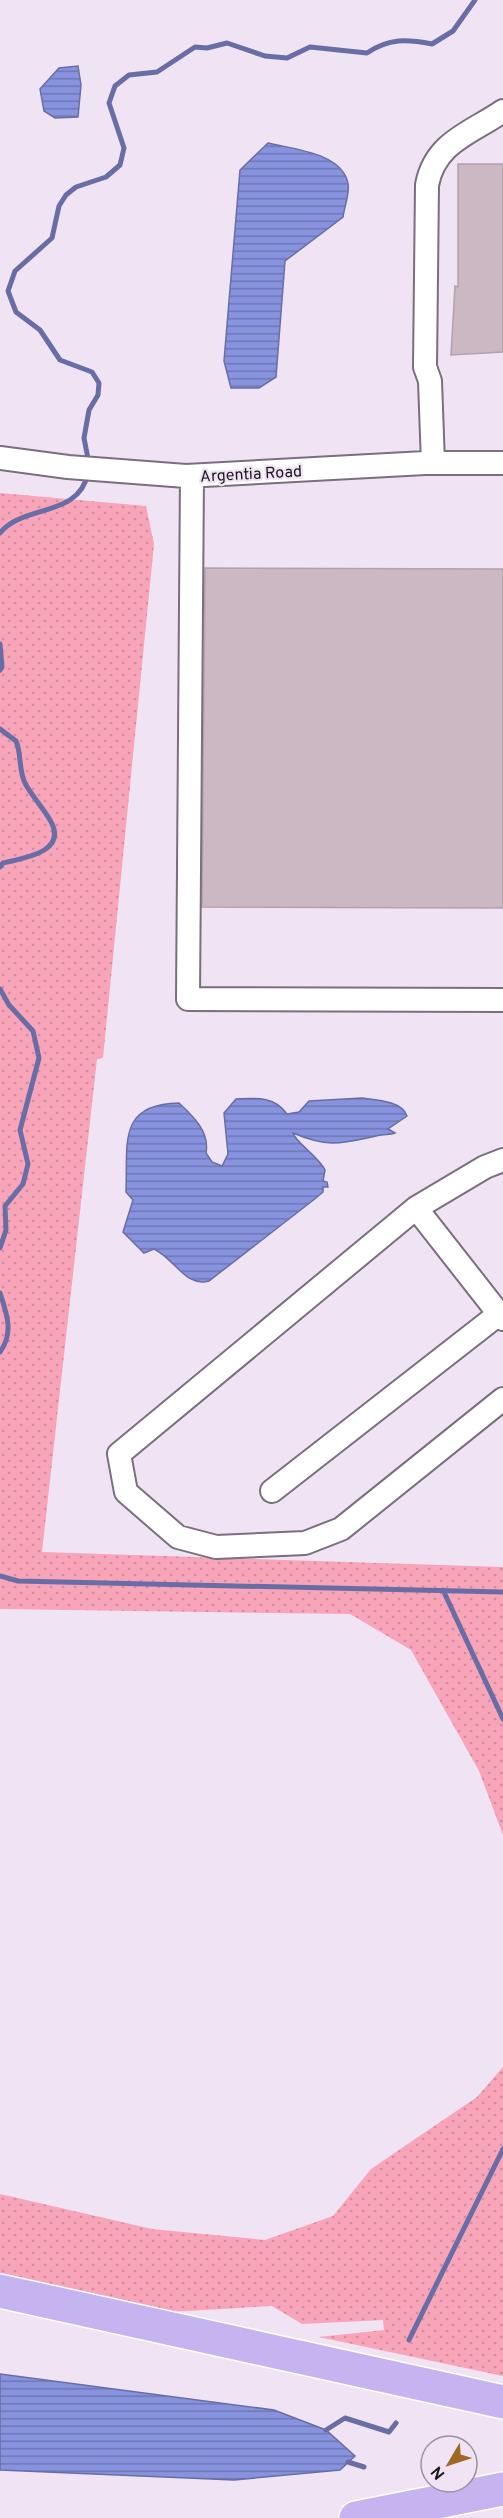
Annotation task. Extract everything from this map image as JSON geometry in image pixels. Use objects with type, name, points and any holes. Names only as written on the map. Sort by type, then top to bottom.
[{"type":"highway","points":[[0,2291],[503,2402]]},
{"type":"highway","points":[[356,2518],[503,2489]]},
{"type":"street","points":[[433,463],[430,381],[425,366],[428,177],[440,153],[454,139],[503,111]]},
{"type":"street","name":"Argentia Road","points":[[0,458],[69,467],[192,476],[433,463],[503,463]]},
{"type":"street","points":[[192,476],[188,999],[503,1000]]},
{"type":"street","points":[[503,1160],[485,1167],[416,1208],[119,1454],[126,1492],[178,1537],[216,1547],[304,1543],[341,1529],[503,1399]]},
{"type":"street","points":[[272,1491],[501,1316],[416,1208]]},
{"type":"shaded area","points":[[0,493],[146,506],[154,544],[103,1058],[97,1059],[42,1552],[503,1567],[503,1835],[479,1771],[411,1650],[350,1614],[0,1609]]},
{"type":"shaded area","points":[[503,2067],[503,2376],[319,2337],[384,2330],[383,2320],[302,2324],[272,2306],[169,2312],[0,2275],[0,2194],[152,2229],[265,2240],[333,2216],[371,2169],[477,2097]]},
{"type":"water","points":[[78,66],[81,85],[78,117],[55,118],[44,111],[40,89],[59,68]]},
{"type":"water","points":[[268,143],[316,154],[337,165],[348,184],[348,196],[343,217],[285,261],[276,377],[259,388],[231,388],[224,361],[240,170]]},
{"type":"water","points":[[362,1098],[395,1104],[407,1116],[388,1129],[395,1133],[346,1142],[327,1143],[293,1133],[322,1165],[325,1170],[323,1181],[327,1182],[328,1187],[323,1187],[323,1192],[316,1198],[209,1281],[201,1282],[187,1277],[154,1249],[144,1253],[123,1232],[133,1200],[126,1192],[127,1143],[136,1119],[145,1111],[159,1105],[179,1103],[203,1131],[207,1145],[206,1153],[212,1162],[222,1166],[228,1154],[224,1113],[236,1099],[271,1101],[287,1114],[299,1112],[309,1101]]},
{"type":"water","points":[[0,2374],[274,2410],[326,2430],[355,2456],[340,2470],[234,2480],[0,2470]]},
{"type":"building","points":[[458,164],[503,164],[503,352],[451,355],[455,286],[458,287]]},
{"type":"building","points":[[205,568],[503,569],[503,908],[202,907]]},
{"type":"waterway","points":[[89,464],[84,438],[89,410],[98,395],[99,383],[92,372],[60,360],[40,330],[16,312],[8,291],[15,271],[52,238],[59,206],[66,195],[76,187],[106,177],[120,165],[124,148],[109,103],[115,86],[129,75],[157,72],[195,47],[207,48],[227,43],[265,56],[287,58],[310,47],[367,53],[398,41],[432,44],[453,31],[475,0]]},
{"type":"waterway","points":[[0,533],[10,524],[22,518],[62,504],[74,497],[83,487],[88,473]]},
{"type":"waterway","points":[[0,644],[2,667],[0,670]]},
{"type":"waterway","points":[[0,729],[16,741],[24,780],[50,820],[54,831],[54,840],[42,852],[3,863],[0,867]]},
{"type":"waterway","points":[[0,989],[9,1005],[33,1031],[39,1058],[20,1130],[28,1164],[23,1184],[5,1206],[6,1230],[0,1248]]},
{"type":"waterway","points":[[0,1293],[8,1323],[7,1338],[0,1352]]},
{"type":"waterway","points":[[0,1576],[18,1581],[503,1592]]},
{"type":"waterway","points":[[443,1590],[503,1719]]},
{"type":"waterway","points":[[409,2340],[503,2149]]},
{"type":"waterway","points":[[326,2430],[345,2418],[389,2432],[396,2423]]},
{"type":"waterway","points":[[348,2462],[364,2467]]}]
